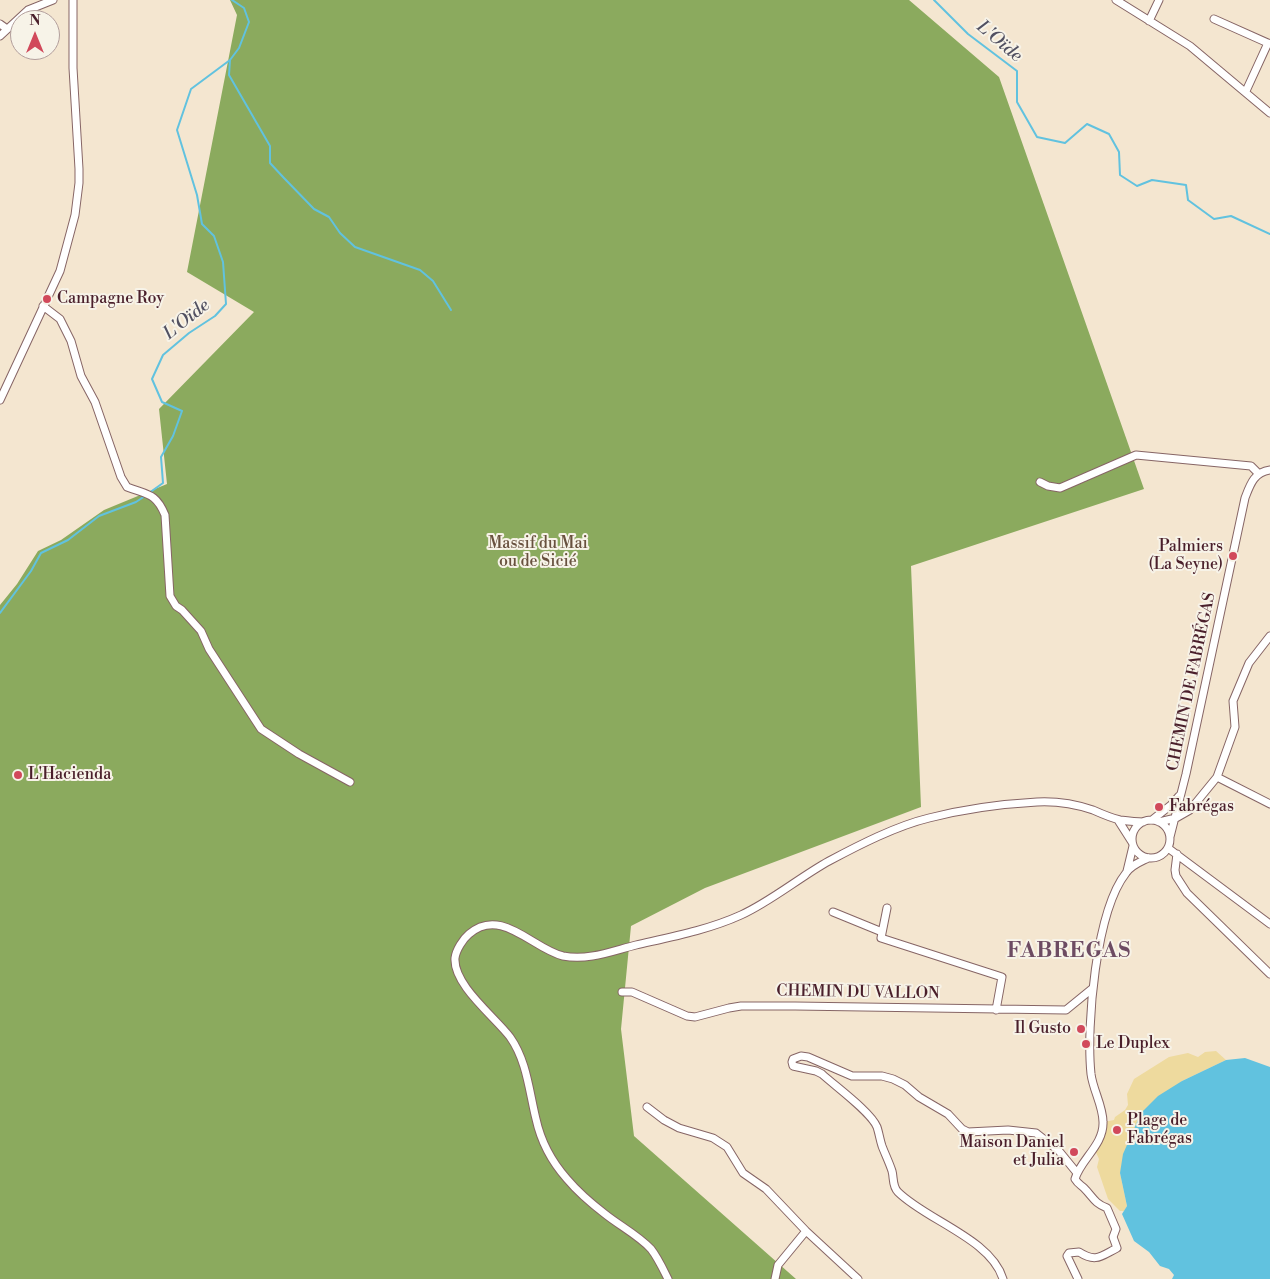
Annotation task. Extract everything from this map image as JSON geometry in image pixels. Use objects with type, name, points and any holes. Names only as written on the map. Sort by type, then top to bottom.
[{"type":"street","points":[[0,36],[28,10],[53,0]]},
{"type":"street","points":[[0,400],[60,272],[71,233],[79,190],[73,68],[73,0]]},
{"type":"street","points":[[1116,0],[1190,46],[1270,113]]},
{"type":"street","points":[[1149,21],[1159,0]]},
{"type":"street","points":[[1214,19],[1269,43],[1246,91]]},
{"type":"street","points":[[0,24],[8,29]]},
{"type":"street","points":[[43,306],[60,319],[67,334],[80,376],[95,402],[121,477],[127,487],[152,495],[160,503],[165,515],[170,596],[176,606],[201,631],[209,650],[261,729],[299,754],[350,782]]},
{"type":"street","points":[[1040,482],[1048,486],[1060,488],[1136,455],[1251,466],[1259,474],[1270,470]]},
{"type":"street","name":"CHEMIN DE FABRÉGAS","points":[[1170,837],[1182,793],[1245,498],[1250,484],[1259,474]]},
{"type":"street","points":[[668,1279],[653,1252],[584,1196],[568,1180],[552,1159],[538,1126],[524,1068],[518,1053],[510,1038],[468,990],[456,968],[455,958],[468,935],[486,925],[497,924],[508,927],[549,951],[564,956],[582,958],[601,955],[699,929],[742,915],[829,861],[894,829],[928,818],[986,807],[1039,802],[1062,802],[1089,809],[1118,820],[1143,822],[1176,818],[1190,810],[1217,777],[1235,727],[1233,701],[1249,663],[1270,636]]},
{"type":"street","points":[[1217,777],[1270,804]]},
{"type":"street","name":"CHEMIN DE FABRÉGAS","points":[[1155,821],[1182,793]]},
{"type":"street","points":[[1118,820],[1142,856],[1148,858]]},
{"type":"street","points":[[1076,1176],[1094,1148],[1104,1122],[1092,1076],[1090,1038],[1093,988],[1101,936],[1110,903],[1117,886],[1126,872],[1132,866],[1148,858],[1157,857],[1168,848],[1170,837],[1167,830],[1155,821]]},
{"type":"street","points":[[1126,872],[1136,828],[1143,822]]},
{"type":"street","points":[[1168,848],[1270,924]]},
{"type":"street","points":[[1177,854],[1176,876],[1187,893],[1270,974]]},
{"type":"street","points":[[887,908],[881,938],[1002,978],[996,1010]]},
{"type":"street","points":[[833,912],[882,932]]},
{"type":"street","name":"CHEMIN DU VALLON","points":[[622,992],[632,992],[687,1016],[695,1017],[741,1006],[1066,1010],[1093,988]]},
{"type":"street","points":[[1003,1279],[992,1260],[967,1237],[922,1210],[898,1192],[894,1187],[892,1172],[876,1126],[862,1110],[822,1074],[793,1066],[793,1059],[808,1057],[852,1076],[882,1076],[893,1079],[948,1114],[968,1132],[1008,1130],[1036,1133],[1059,1151],[1076,1176],[1078,1184],[1084,1188],[1097,1204],[1107,1208],[1116,1229],[1113,1237],[1117,1248],[1097,1258],[1086,1256],[1079,1252],[1069,1253],[1067,1256],[1078,1279]]},
{"type":"street","points":[[647,1106],[664,1120],[679,1128],[713,1138],[727,1147],[743,1173],[766,1189],[806,1231],[858,1279]]},
{"type":"street","points":[[775,1279],[778,1265],[806,1231]]},
{"type":"green space","name":"Massif du Mai ou de Sicié","points":[[230,0],[909,0],[999,77],[1144,489],[911,566],[921,807],[705,888],[631,926],[621,1029],[634,1136],[796,1279],[0,1279],[0,605],[17,584],[38,551],[61,540],[104,510],[167,484],[159,409],[254,312],[187,272],[237,15]]},
{"type":"sand","name":"Plage de Fabrégas","points":[[1216,1051],[1226,1060],[1182,1081],[1120,1173],[1127,1206],[1124,1211],[1120,1211],[1108,1199],[1097,1167],[1099,1159],[1094,1148],[1104,1122],[1114,1120],[1115,1117],[1125,1110],[1128,1105],[1127,1094],[1134,1079],[1169,1057],[1188,1053],[1198,1057],[1205,1052]]},
{"type":"water","points":[[1245,1058],[1270,1067],[1270,1279],[1172,1279],[1174,1275],[1169,1269],[1160,1266],[1149,1252],[1134,1241],[1122,1214],[1127,1206],[1120,1173],[1123,1154],[1141,1113],[1158,1096],[1182,1081],[1226,1060]]},
{"type":"waterway","name":"L'Oïde","points":[[149,493],[163,483],[161,457],[173,436],[182,411],[162,402],[152,379],[163,355],[189,333],[215,316],[226,304],[223,262],[214,236],[202,224],[197,195],[177,130],[191,89],[230,60],[239,48],[249,22],[244,8],[232,0]]},
{"type":"waterway","name":"L'Oïde","points":[[934,0],[968,34],[1017,71],[1017,102],[1037,137],[1065,143],[1087,124],[1109,134],[1119,152],[1120,175],[1137,186],[1152,180],[1186,185],[1188,200],[1214,219],[1231,216],[1270,234]]},
{"type":"waterway","name":"L'Oïde","points":[[230,60],[229,75],[270,146],[270,163],[314,209],[329,217],[340,233],[355,247],[420,270],[433,281],[451,310]]},
{"type":"waterway","name":"L'Oïde","points":[[0,613],[31,571],[41,553],[68,540],[99,516],[136,502],[145,496]]},
{"type":"place","name":"Campagne Roy","points":[[47,299]]},
{"type":"place","name":"Palmiers (La Seyne)","points":[[1233,556]]},
{"type":"place","name":"L'Hacienda","points":[[18,775]]},
{"type":"place","name":"Fabrégas","points":[[1159,807]]},
{"type":"place","name":"Il Gusto","points":[[1081,1029]]},
{"type":"place","name":"Le Duplex","points":[[1086,1044]]},
{"type":"place","name":"Plage de Fabrégas","points":[[1117,1130]]},
{"type":"place","name":"Maison Daniel et Julia","points":[[1074,1152]]},
{"type":"district","name":"FABREGAS","points":[[1069,952]]}]
